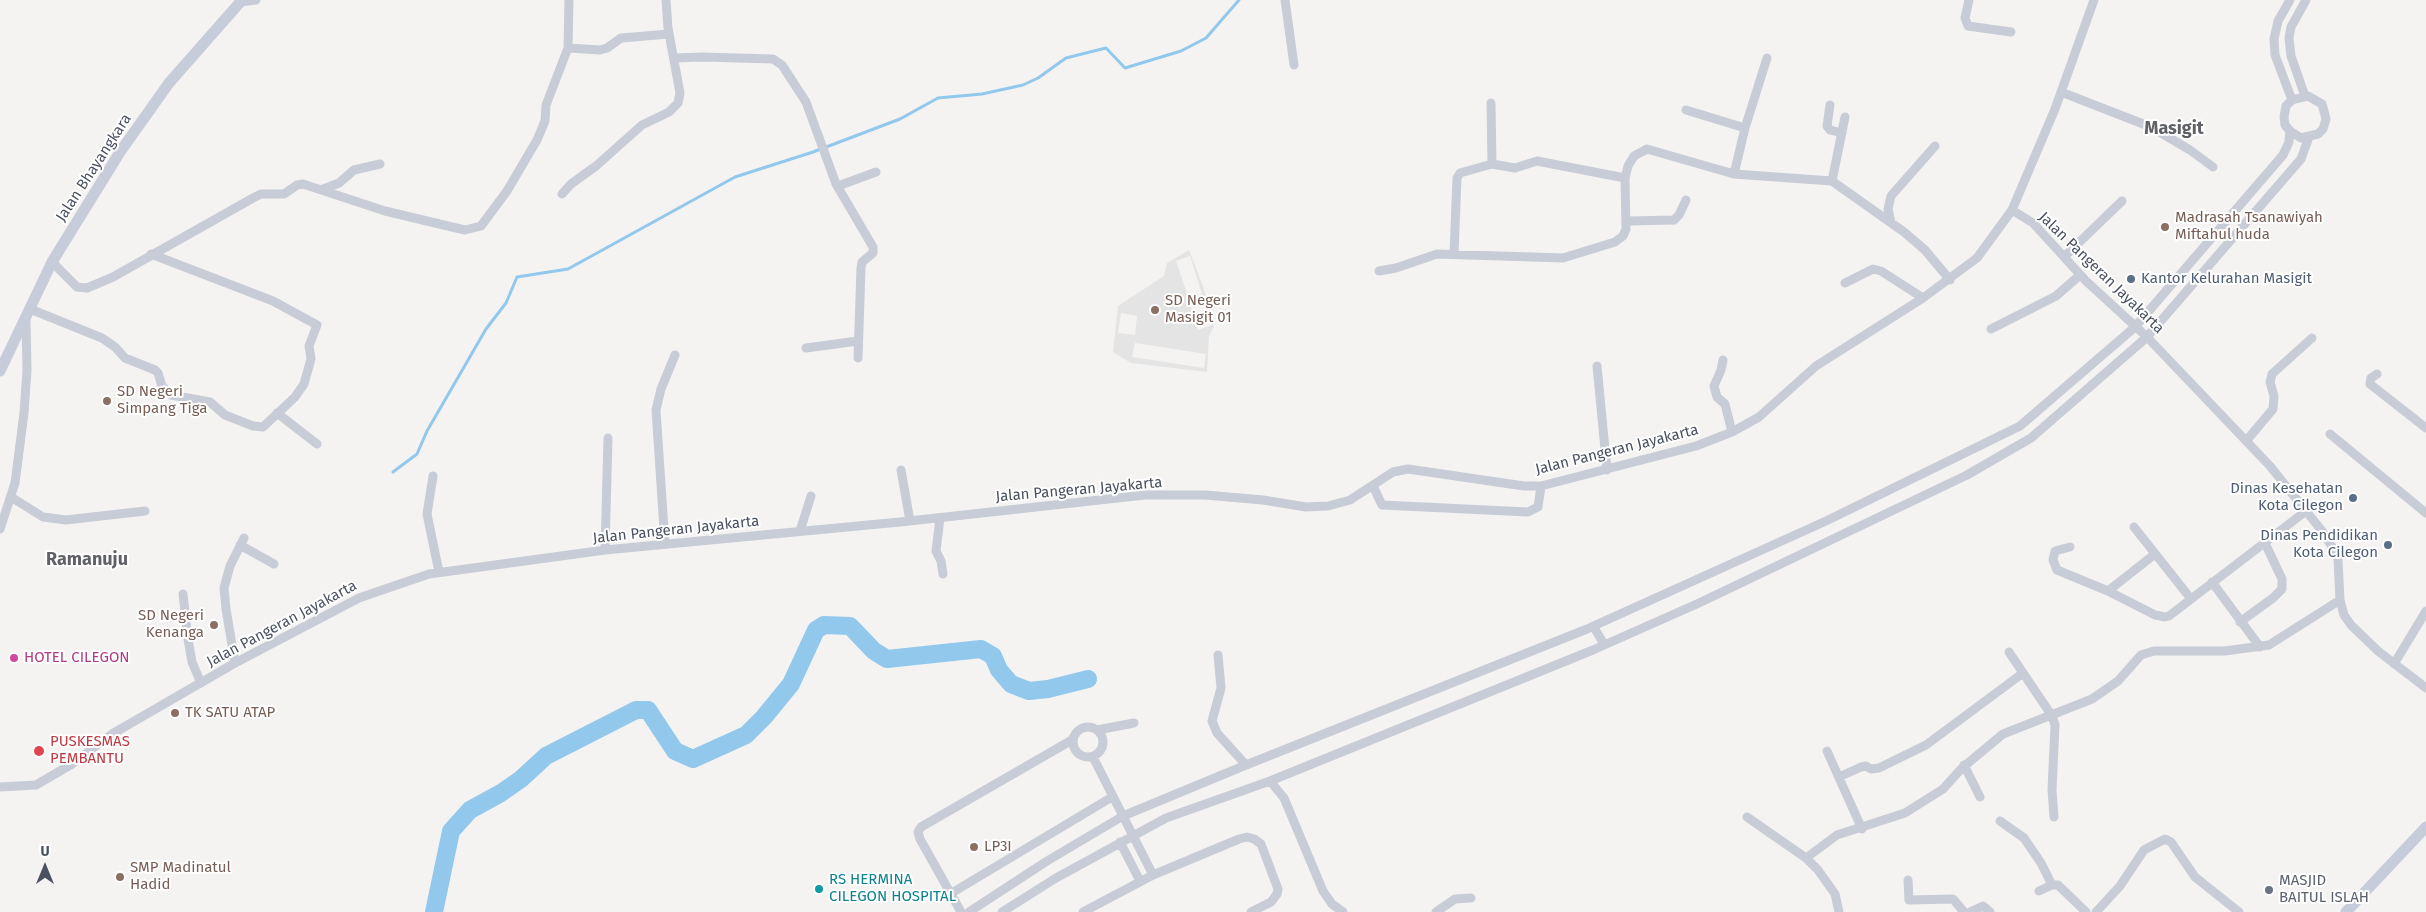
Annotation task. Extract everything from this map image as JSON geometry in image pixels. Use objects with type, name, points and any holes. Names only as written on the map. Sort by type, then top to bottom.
[{"type":"street","points":[[241,1],[256,0]]},
{"type":"street","points":[[52,262],[77,287],[87,288],[113,277],[261,194],[284,194],[297,185],[303,184],[323,189],[385,211],[452,228],[465,230],[480,226],[507,191],[537,140],[544,121],[546,105],[568,48],[569,0]]},
{"type":"street","points":[[562,194],[571,184],[596,166],[642,125],[669,112],[678,103],[680,92],[669,34],[666,0]]},
{"type":"street","points":[[1285,0],[1294,66]]},
{"type":"street","points":[[1969,0],[1965,18],[1968,26],[2011,32]]},
{"type":"street","points":[[2012,210],[2061,92],[2094,0]]},
{"type":"street","points":[[2290,0],[2278,21],[2274,39],[2275,54],[2292,100]]},
{"type":"street","points":[[2304,96],[2291,56],[2289,38],[2291,27],[2306,0]]},
{"type":"street","name":"Jalan Bhayangkara","points":[[0,371],[52,262],[120,152],[169,83],[241,1]]},
{"type":"street","points":[[568,48],[600,50],[607,48],[621,38],[669,34]]},
{"type":"street","points":[[674,58],[773,59],[782,65],[806,102],[838,186],[874,250],[862,262],[858,358]]},
{"type":"street","points":[[1734,174],[1744,128],[1767,58]]},
{"type":"street","points":[[2061,92],[2151,127],[2214,167]]},
{"type":"street","points":[[2304,96],[2315,98],[2325,109],[2326,119],[2323,129],[2318,134],[2309,138],[2301,138],[2290,131],[2285,125],[2286,106],[2292,100],[2304,96]]},
{"type":"street","points":[[1491,103],[1492,164]]},
{"type":"street","points":[[1830,105],[1827,126],[1830,130],[1842,133]]},
{"type":"street","points":[[1686,110],[1744,128]]},
{"type":"street","points":[[1832,181],[1846,116]]},
{"type":"street","points":[[975,910],[1046,861],[1123,816],[1590,628],[1826,520],[2020,426],[2135,327],[2283,155],[2289,142],[2290,131]]},
{"type":"street","points":[[1002,912],[1056,878],[1166,818],[1270,781],[1593,650],[1708,599],[1967,476],[2031,438],[2147,337],[2302,159],[2309,138]]},
{"type":"street","points":[[1891,223],[1888,209],[1891,196],[1935,146]]},
{"type":"street","points":[[1379,271],[1396,268],[1437,254],[1454,253],[1563,258],[1615,242],[1623,236],[1628,220],[1625,178],[1630,160],[1647,149],[1734,174],[1832,181],[1925,250],[1950,280]]},
{"type":"street","points":[[1454,253],[1457,178],[1460,173],[1469,169],[1492,164],[1515,168],[1537,161],[1625,178]]},
{"type":"street","points":[[323,189],[340,183],[354,170],[380,164]]},
{"type":"street","points":[[838,186],[876,172]]},
{"type":"street","points":[[1628,220],[1674,220],[1679,215],[1686,200]]},
{"type":"street","points":[[2064,257],[2122,201]]},
{"type":"street","name":"Jalan Pangeran Jayakarta","points":[[0,787],[36,785],[72,764],[112,734],[234,663],[359,598],[429,574],[605,550],[940,518],[1145,495],[1205,495],[1306,506],[1328,506],[1350,500],[1393,472],[1408,468],[1524,486],[1541,486],[1696,446],[1732,432],[1759,417],[1816,366],[1950,280],[1977,258],[2012,210],[2033,223],[2080,275],[2147,337],[2270,466],[2280,481],[2322,530],[2336,553],[2340,600],[2344,615],[2351,625],[2394,664],[2426,688]]},
{"type":"street","points":[[0,529],[15,484],[24,413],[28,315],[102,338],[115,347],[125,358],[155,370],[158,373],[162,386],[171,395],[210,402],[225,415],[259,428],[295,396],[304,384],[310,366],[309,346],[317,328],[316,324],[273,301],[151,254]]},
{"type":"street","points":[[1845,283],[1873,270],[1881,271],[1923,298]]},
{"type":"street","points":[[1990,329],[2056,296],[2080,275]]},
{"type":"street","points":[[2247,440],[2273,409],[2274,396],[2270,382],[2272,374],[2312,338]]},
{"type":"street","points":[[806,348],[858,341]]},
{"type":"street","points":[[665,544],[656,410],[661,390],[675,356]]},
{"type":"street","points":[[1723,360],[1714,386],[1716,394],[1724,404],[1732,432]]},
{"type":"street","points":[[1597,366],[1607,470]]},
{"type":"street","points":[[2377,374],[2372,378],[2370,384],[2426,428]]},
{"type":"street","points":[[277,413],[317,444]]},
{"type":"street","points":[[2330,434],[2426,513]]},
{"type":"street","points":[[605,550],[608,438]]},
{"type":"street","points":[[901,470],[910,521]]},
{"type":"street","points":[[433,476],[427,514],[439,572]]},
{"type":"street","points":[[1373,486],[1382,505],[1528,512],[1538,507],[1541,486]]},
{"type":"street","points":[[800,531],[811,496]]},
{"type":"street","points":[[11,497],[43,517],[66,520],[145,511]]},
{"type":"street","points":[[2070,547],[2055,552],[2053,563],[2057,570],[2108,591],[2161,617],[2169,616],[2306,511]]},
{"type":"street","points":[[940,518],[936,551],[941,561],[942,574]]},
{"type":"street","points":[[2134,527],[2191,599]]},
{"type":"street","points":[[234,663],[224,588],[230,566],[242,542],[274,564]]},
{"type":"street","points":[[2240,622],[2273,598],[2282,589],[2282,579],[2265,543]]},
{"type":"street","points":[[2108,591],[2155,554]]},
{"type":"street","points":[[2212,582],[2260,647]]},
{"type":"street","points":[[183,594],[192,662],[201,683]]},
{"type":"street","points":[[1806,858],[1837,835],[1905,813],[1943,789],[1964,766],[2003,734],[2079,706],[2118,681],[2141,655],[2147,653],[2225,651],[2260,647],[2276,642],[2340,600]]},
{"type":"street","points":[[2394,664],[2423,622],[2426,611]]},
{"type":"street","points":[[1590,628],[1604,644]]},
{"type":"street","points":[[2009,652],[2052,716],[2055,725],[2052,790],[2054,817]]},
{"type":"street","points":[[1218,655],[1221,688],[1212,721],[1217,733],[1246,765]]},
{"type":"street","points":[[1838,777],[1861,767],[1880,768],[1926,745],[2023,673]]},
{"type":"street","points":[[961,912],[920,839],[918,832],[921,827],[1072,740],[1077,731],[1087,726],[1098,730],[1134,723]]},
{"type":"street","points":[[1072,740],[1074,751],[1082,757],[1093,757],[1101,750],[1103,739],[1098,730]]},
{"type":"street","points":[[1827,751],[1862,828]]},
{"type":"street","points":[[1093,757],[1153,875]]},
{"type":"street","points":[[1964,766],[1980,796]]},
{"type":"street","points":[[1270,781],[1284,798],[1323,890],[1332,904],[1343,912]]},
{"type":"street","points":[[950,894],[1112,797]]},
{"type":"street","points":[[1747,817],[1806,858],[1826,878],[1836,894],[1839,912]]},
{"type":"street","points":[[2000,821],[2024,838],[2041,863],[2052,885]]},
{"type":"street","points":[[2346,912],[2426,828]]},
{"type":"street","points":[[1083,912],[1140,881],[1238,838],[1254,839],[1261,844],[1275,882],[1277,894],[1266,906],[1251,912]]},
{"type":"street","points":[[2096,912],[2120,886],[2144,850],[2165,839],[2171,842],[2195,877],[2239,912]]},
{"type":"street","points":[[1120,842],[1140,881]]},
{"type":"street","points":[[1908,880],[1909,900],[1953,899],[1964,912]]},
{"type":"street","points":[[2039,891],[2055,884],[2086,912]]},
{"type":"street","points":[[1436,912],[1454,899],[1471,898]]},
{"type":"street","points":[[1970,912],[1983,906],[1990,912]]},
{"type":"shaded area","name":"SD Negeri Masigit 01","points":[[1189,250],[1203,286],[1214,326],[1209,336],[1207,372],[1131,363],[1113,352],[1118,306],[1164,276],[1167,263]],"holes":[[[1190,256],[1202,294],[1189,299],[1176,261]],[[1203,296],[1212,325],[1198,330],[1189,301]],[[1121,313],[1137,316],[1135,335],[1118,333]],[[1135,343],[1206,354],[1204,368],[1132,357]]]},
{"type":"waterway","points":[[393,472],[417,454],[427,431],[486,329],[506,303],[517,277],[568,269],[735,177],[813,152],[900,119],[938,98],[982,94],[1023,85],[1038,78],[1066,58],[1106,48],[1125,68],[1181,51],[1206,38],[1239,0]]},
{"type":"waterway","points":[[434,912],[451,831],[470,810],[501,793],[521,779],[546,756],[636,710],[648,710],[675,751],[693,759],[746,735],[764,717],[791,684],[816,630],[824,625],[850,626],[874,651],[887,659],[981,649],[993,656],[999,670],[1011,684],[1029,691],[1048,689],[1088,679]]},
{"type":"place","name":"Madrasah Tsanawiyah Miftahul huda","points":[[2165,227]]},
{"type":"place","name":"Kantor Kelurahan Masigit","points":[[2131,279]]},
{"type":"place","name":"SD Negeri Masigit 01","points":[[1155,310]]},
{"type":"place","name":"SD Negeri Simpang Tiga","points":[[107,401]]},
{"type":"place","name":"Dinas Kesehatan Kota Cilegon","points":[[2353,498]]},
{"type":"place","name":"Dinas Pendidikan Kota Cilegon","points":[[2388,545]]},
{"type":"place","name":"SD Negeri Kenanga","points":[[214,625]]},
{"type":"place","name":"HOTEL CILEGON","points":[[14,658]]},
{"type":"place","name":"TK SATU ATAP","points":[[175,713]]},
{"type":"place","name":"PUSKESMAS PEMBANTU","points":[[39,751]]},
{"type":"place","name":"LP3I","points":[[974,847]]},
{"type":"place","name":"SMP Madinatul Hadid","points":[[120,877]]},
{"type":"place","name":"RS HERMINA CILEGON HOSPITAL","points":[[819,889]]},
{"type":"place","name":"MASJID BAITUL ISLAH","points":[[2269,890]]},
{"type":"district","name":"Masigit","points":[[2174,129]]},
{"type":"district","name":"Ramanuju","points":[[87,560]]}]
